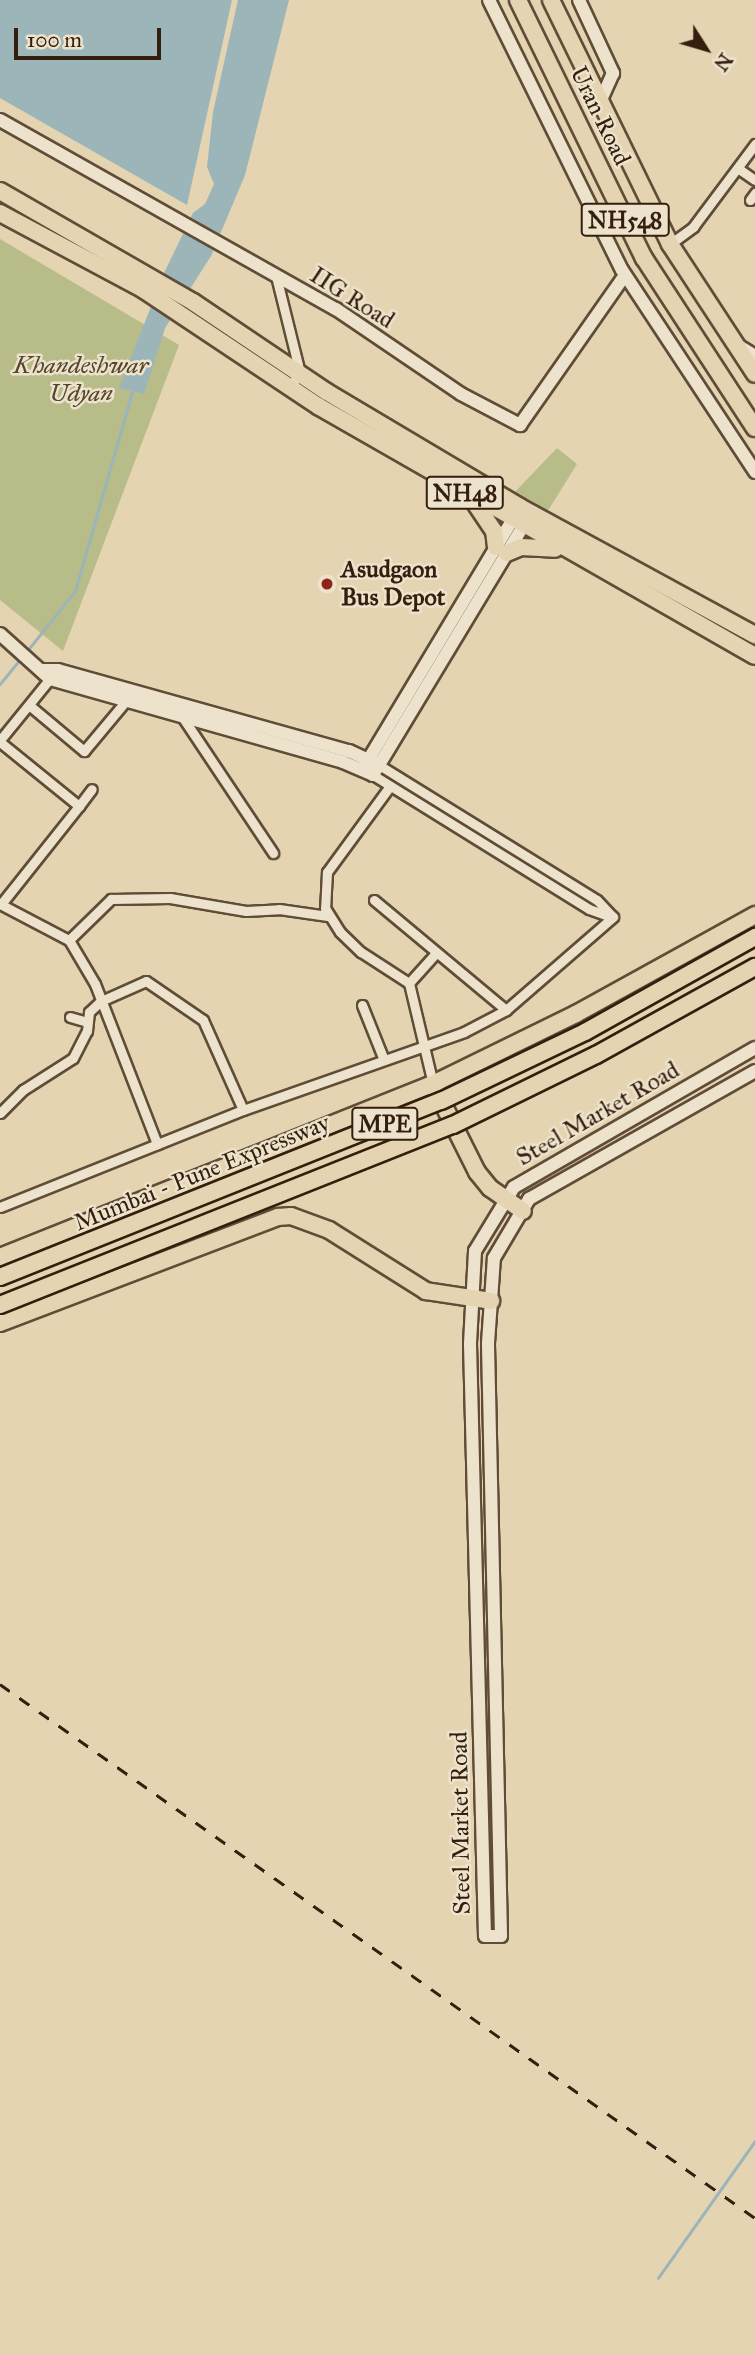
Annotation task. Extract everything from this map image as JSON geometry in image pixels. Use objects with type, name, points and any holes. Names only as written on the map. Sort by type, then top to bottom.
[{"type":"highway","name":"Uran Road","points":[[518,0],[644,258],[755,428]]},
{"type":"highway","name":"Uran Road","points":[[551,0],[670,244],[755,374]]},
{"type":"highway","name":"NH48","points":[[0,191],[189,309],[300,373],[521,517],[564,551],[755,656]]},
{"type":"highway","name":"NH48","points":[[0,213],[148,284]]},
{"type":"highway","name":"NH48","points":[[189,309],[290,387],[469,496],[521,517],[755,635]]},
{"type":"highway","points":[[469,496],[494,531],[501,550],[520,547],[564,551]]},
{"type":"highway","points":[[0,1257],[433,1084],[576,1014],[755,915]]},
{"type":"highway","name":"Mumbai - Pune Expressway","points":[[0,1277],[441,1101],[585,1031],[755,937]]},
{"type":"highway","name":"Mumbai - Pune Expressway","points":[[0,1305],[453,1125],[596,1055],[755,967]]},
{"type":"highway","points":[[433,1084],[477,1172],[506,1201],[523,1211]]},
{"type":"highway","points":[[0,1323],[278,1217],[304,1218],[410,1283],[472,1301],[491,1301]]},
{"type":"street","points":[[489,0],[625,275],[755,472]]},
{"type":"street","points":[[579,0],[613,73],[601,100]]},
{"type":"street","name":"IIG Road","points":[[0,120],[181,225],[336,309],[461,394],[520,425],[625,275]]},
{"type":"street","points":[[670,244],[693,227],[739,169],[755,144]]},
{"type":"street","points":[[739,169],[755,180]]},
{"type":"street","points":[[276,276],[300,373],[290,387]]},
{"type":"street","points":[[734,342],[755,356]]},
{"type":"street","points":[[371,767],[521,517]]},
{"type":"street","points":[[2,640],[47,671],[125,702],[371,767],[390,786],[589,909],[613,917]]},
{"type":"street","points":[[47,671],[172,702],[371,767],[597,900],[613,917]]},
{"type":"street","points":[[47,671],[29,705],[0,741],[79,806]]},
{"type":"street","points":[[29,705],[84,751],[125,702]]},
{"type":"street","points":[[172,702],[273,853]]},
{"type":"street","points":[[327,916],[327,872],[390,786]]},
{"type":"street","points":[[92,789],[0,904],[69,940],[101,1001],[157,1144]]},
{"type":"street","points":[[69,940],[111,899],[170,898],[246,911],[279,909],[327,916],[370,961],[409,983],[426,1044],[433,1084]]},
{"type":"street","points":[[374,900],[435,954],[506,1010]]},
{"type":"street","points":[[0,1207],[243,1110],[464,1032],[506,1010],[613,917]]},
{"type":"street","points":[[409,983],[435,954]]},
{"type":"street","points":[[0,1113],[23,1090],[73,1058],[87,1031],[89,1012],[101,1001],[146,981],[194,1011],[220,1050],[243,1110]]},
{"type":"street","points":[[362,1005],[384,1060]]},
{"type":"street","points":[[70,1017],[87,1022]]},
{"type":"street","name":"Steel Market Road","points":[[755,1048],[514,1187],[475,1251],[472,1301],[485,1936],[501,1936],[488,1343],[494,1258],[529,1199],[755,1071]]},
{"type":"green space","name":"Khandeshwar Udyan","points":[[0,239],[179,345],[63,651],[0,600]]},
{"type":"green space","points":[[557,448],[577,464],[547,512],[514,493]]},
{"type":"water","points":[[0,0],[232,0],[187,205],[0,98]]},
{"type":"water","points":[[238,0],[289,0],[245,175],[211,256],[165,328],[144,394],[119,388],[165,271],[193,213],[205,204],[214,184],[207,167],[213,112]]},
{"type":"waterway","points":[[27,651],[75,591],[133,389]]},
{"type":"waterway","points":[[0,684],[20,659]]},
{"type":"waterway","points":[[658,2278],[755,2141]]},
{"type":"railway","points":[[0,1684],[755,2218]]},
{"type":"place","name":"Asudgaon Bus Depot","points":[[327,584]]}]
